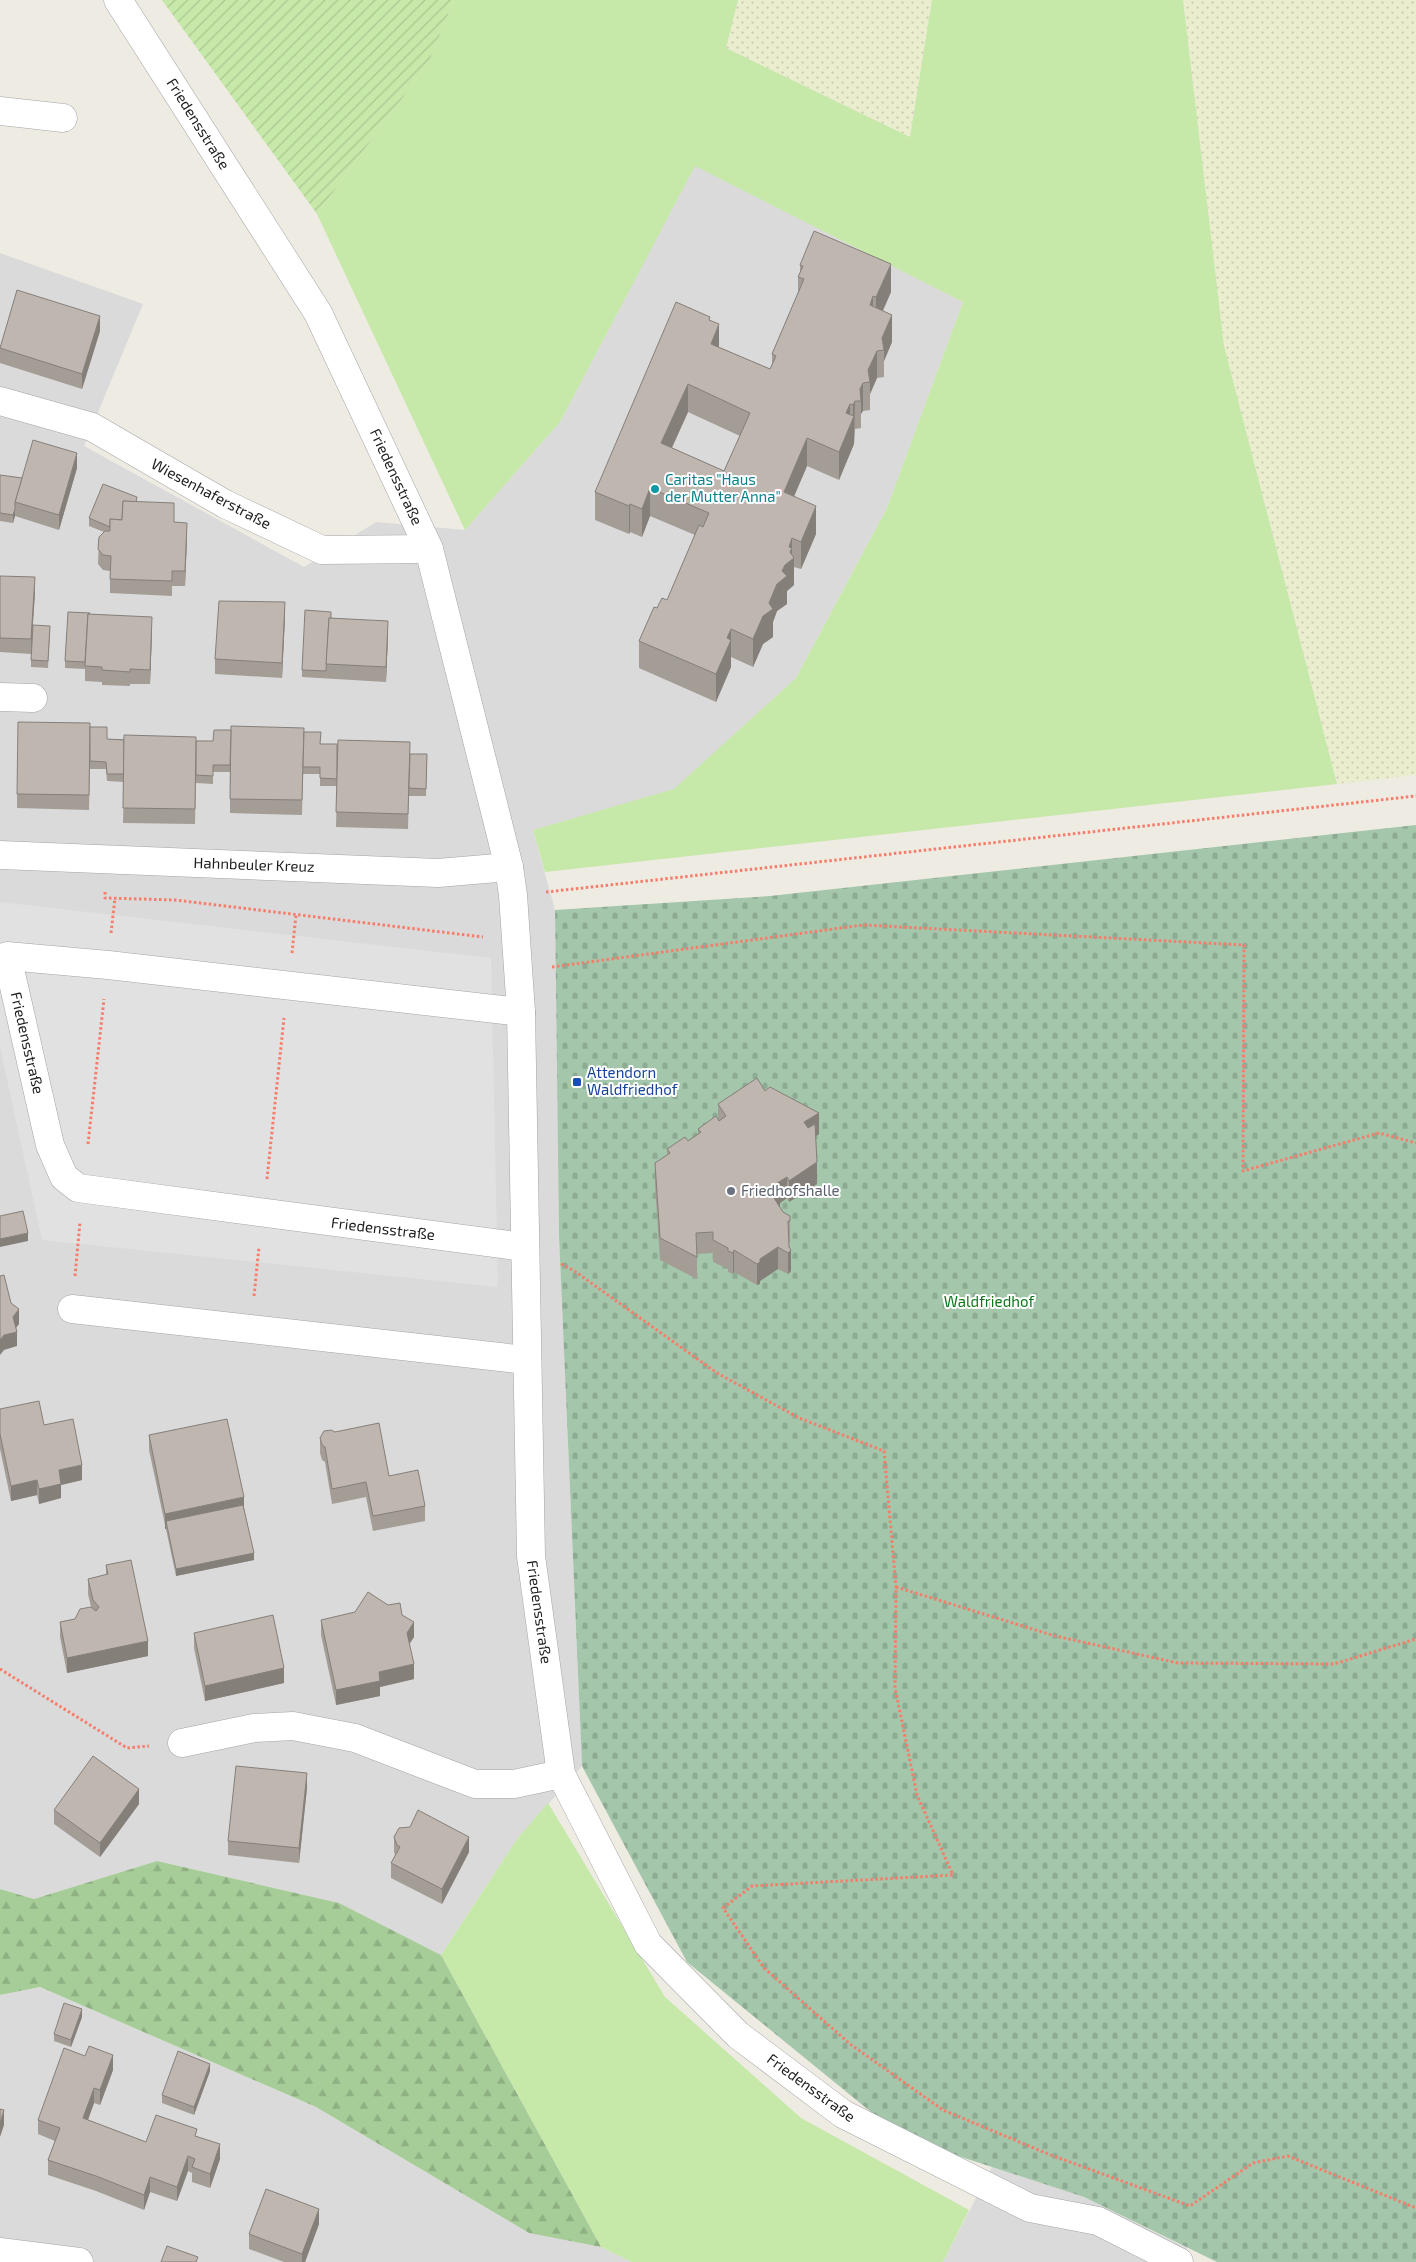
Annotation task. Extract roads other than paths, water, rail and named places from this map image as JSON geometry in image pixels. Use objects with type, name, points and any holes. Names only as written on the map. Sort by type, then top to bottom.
[{"type":"street","name":"Friedensstraße","points":[[118,0],[318,313],[429,549],[509,867],[513,896],[521,1012],[531,1556],[561,1774],[648,1944],[738,2034],[843,2114],[1030,2208],[1098,2220],[1179,2262]]},
{"type":"street","points":[[0,111],[63,118]]},
{"type":"street","name":"Wiesenhaferstraße","points":[[0,401],[92,427],[225,504],[322,550],[429,549]]},
{"type":"street","points":[[0,697],[34,698]]},
{"type":"street","name":"Hahnbeuler Kreuz","points":[[0,856],[438,873],[509,867]]},
{"type":"street","name":"Friedensstraße","points":[[521,1012],[108,965],[7,956],[50,1145],[64,1177],[84,1189],[524,1247]]},
{"type":"street","points":[[72,1309],[526,1360]]},
{"type":"street","points":[[182,1743],[254,1728],[293,1726],[355,1738],[475,1784],[514,1784],[561,1774]]},
{"type":"street","points":[[0,2252],[79,2262]]},
{"type":"place","name":"Caritas \"Haus der Mutter Anna\"","points":[[655,489]]},
{"type":"place","name":"Attendorn Waldfriedhof","points":[[577,1082]]},
{"type":"place","name":"Friedhofshalle","points":[[731,1191]]},
{"type":"park label","name":"Waldfriedhof","points":[[989,1302]]}]
